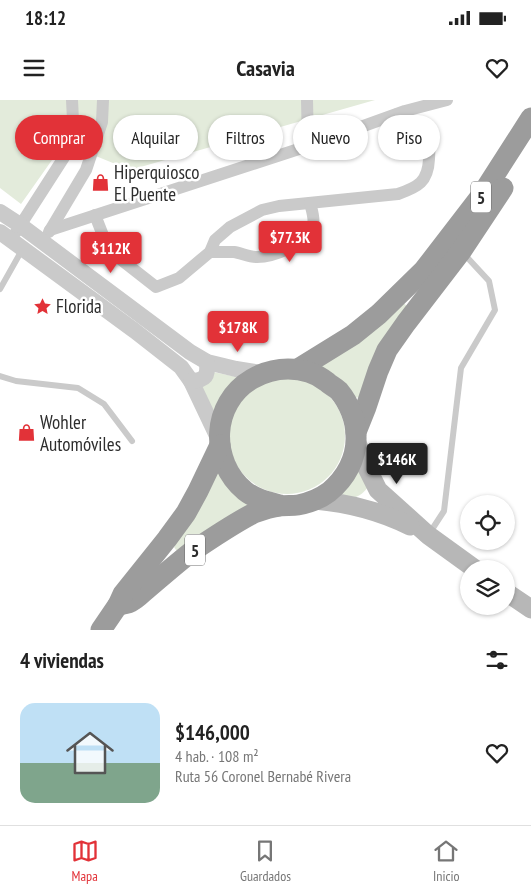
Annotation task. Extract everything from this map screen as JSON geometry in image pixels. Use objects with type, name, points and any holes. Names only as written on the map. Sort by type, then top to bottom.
[{"type":"highway","name":"5","points":[[298,369],[353,335],[379,314],[424,270],[482,196],[531,118]]},
{"type":"highway","name":"5","points":[[356,436],[387,350],[462,250],[491,208],[531,143]]},
{"type":"highway","points":[[280,369],[298,369],[320,377],[338,390],[351,410],[356,436],[354,456],[340,482],[328,493],[315,500],[298,505],[280,506],[262,501],[246,492],[233,479],[224,463],[219,443],[222,419],[230,400],[244,384],[262,373],[280,369]]},
{"type":"highway","name":"5","points":[[102,630],[118,606],[123,594],[186,513],[219,443]]},
{"type":"highway","name":"5","points":[[118,606],[132,602],[190,554],[223,532],[255,513],[280,506]]},
{"type":"main road","points":[[356,436],[365,464],[378,490],[428,535],[463,560]]},
{"type":"main road","points":[[315,500],[340,502],[361,507],[395,518],[428,535]]},
{"type":"main road","points":[[515,598],[531,610]]},
{"type":"street","points":[[16,245],[20,225],[70,148],[73,120],[72,100]]},
{"type":"street","points":[[46,236],[86,170],[102,122],[103,100]]},
{"type":"street","points":[[307,100],[307,115]]},
{"type":"street","points":[[368,124],[446,100]]},
{"type":"street","points":[[95,215],[104,238],[119,258],[156,287],[179,278],[210,252],[215,240],[230,226],[262,210],[279,206],[398,194],[414,188],[424,180],[428,164],[429,144],[422,133],[397,114]]},
{"type":"street","points":[[16,245],[46,236],[95,215],[293,151]]},
{"type":"street","points":[[210,252],[234,252],[257,257],[292,247],[309,234],[313,227],[314,219],[310,203]]},
{"type":"street","points":[[0,212],[20,225],[46,236],[190,352],[207,362],[262,373]]},
{"type":"street","points":[[16,245],[135,331],[181,368],[191,381],[219,443]]},
{"type":"street","points":[[191,381],[200,381],[206,377],[208,372],[207,362]]},
{"type":"lane","points":[[0,289],[16,245]]},
{"type":"lane","points":[[428,535],[444,511],[461,368],[495,310],[489,281],[462,250]]},
{"type":"lane","points":[[0,376],[16,381],[78,388],[104,404],[132,442]]},
{"type":"green space","points":[[0,100],[375,100],[322,115],[293,115],[293,123],[283,126],[283,115],[208,115],[208,148],[198,151],[198,115],[113,115],[113,160],[165,160],[130,170],[103,159],[103,115],[15,115],[15,160],[52,160],[21,204],[0,188]]},
{"type":"green space","points":[[401,304],[405,304],[407,307],[361,397],[354,398],[322,370],[322,364]]},
{"type":"green space","points":[[213,372],[237,377],[213,412],[201,386]]},
{"type":"green space","points":[[287,378],[309,382],[319,387],[328,395],[336,404],[341,414],[345,436],[341,458],[336,468],[328,477],[319,485],[309,490],[287,494],[265,490],[255,485],[246,477],[238,468],[233,458],[229,436],[233,414],[238,404],[246,395],[255,387],[265,382]]},
{"type":"green space","points":[[356,461],[368,487],[359,496],[347,498],[336,490]]},
{"type":"green space","points":[[218,472],[254,502],[180,552],[176,550],[174,547]]},
{"type":"place","name":"Hiperquiosco El Puente","points":[[100,183]]},
{"type":"place","name":"Florida","points":[[42,306]]},
{"type":"place","name":"Wohler Automóviles","points":[[26,433]]}]
